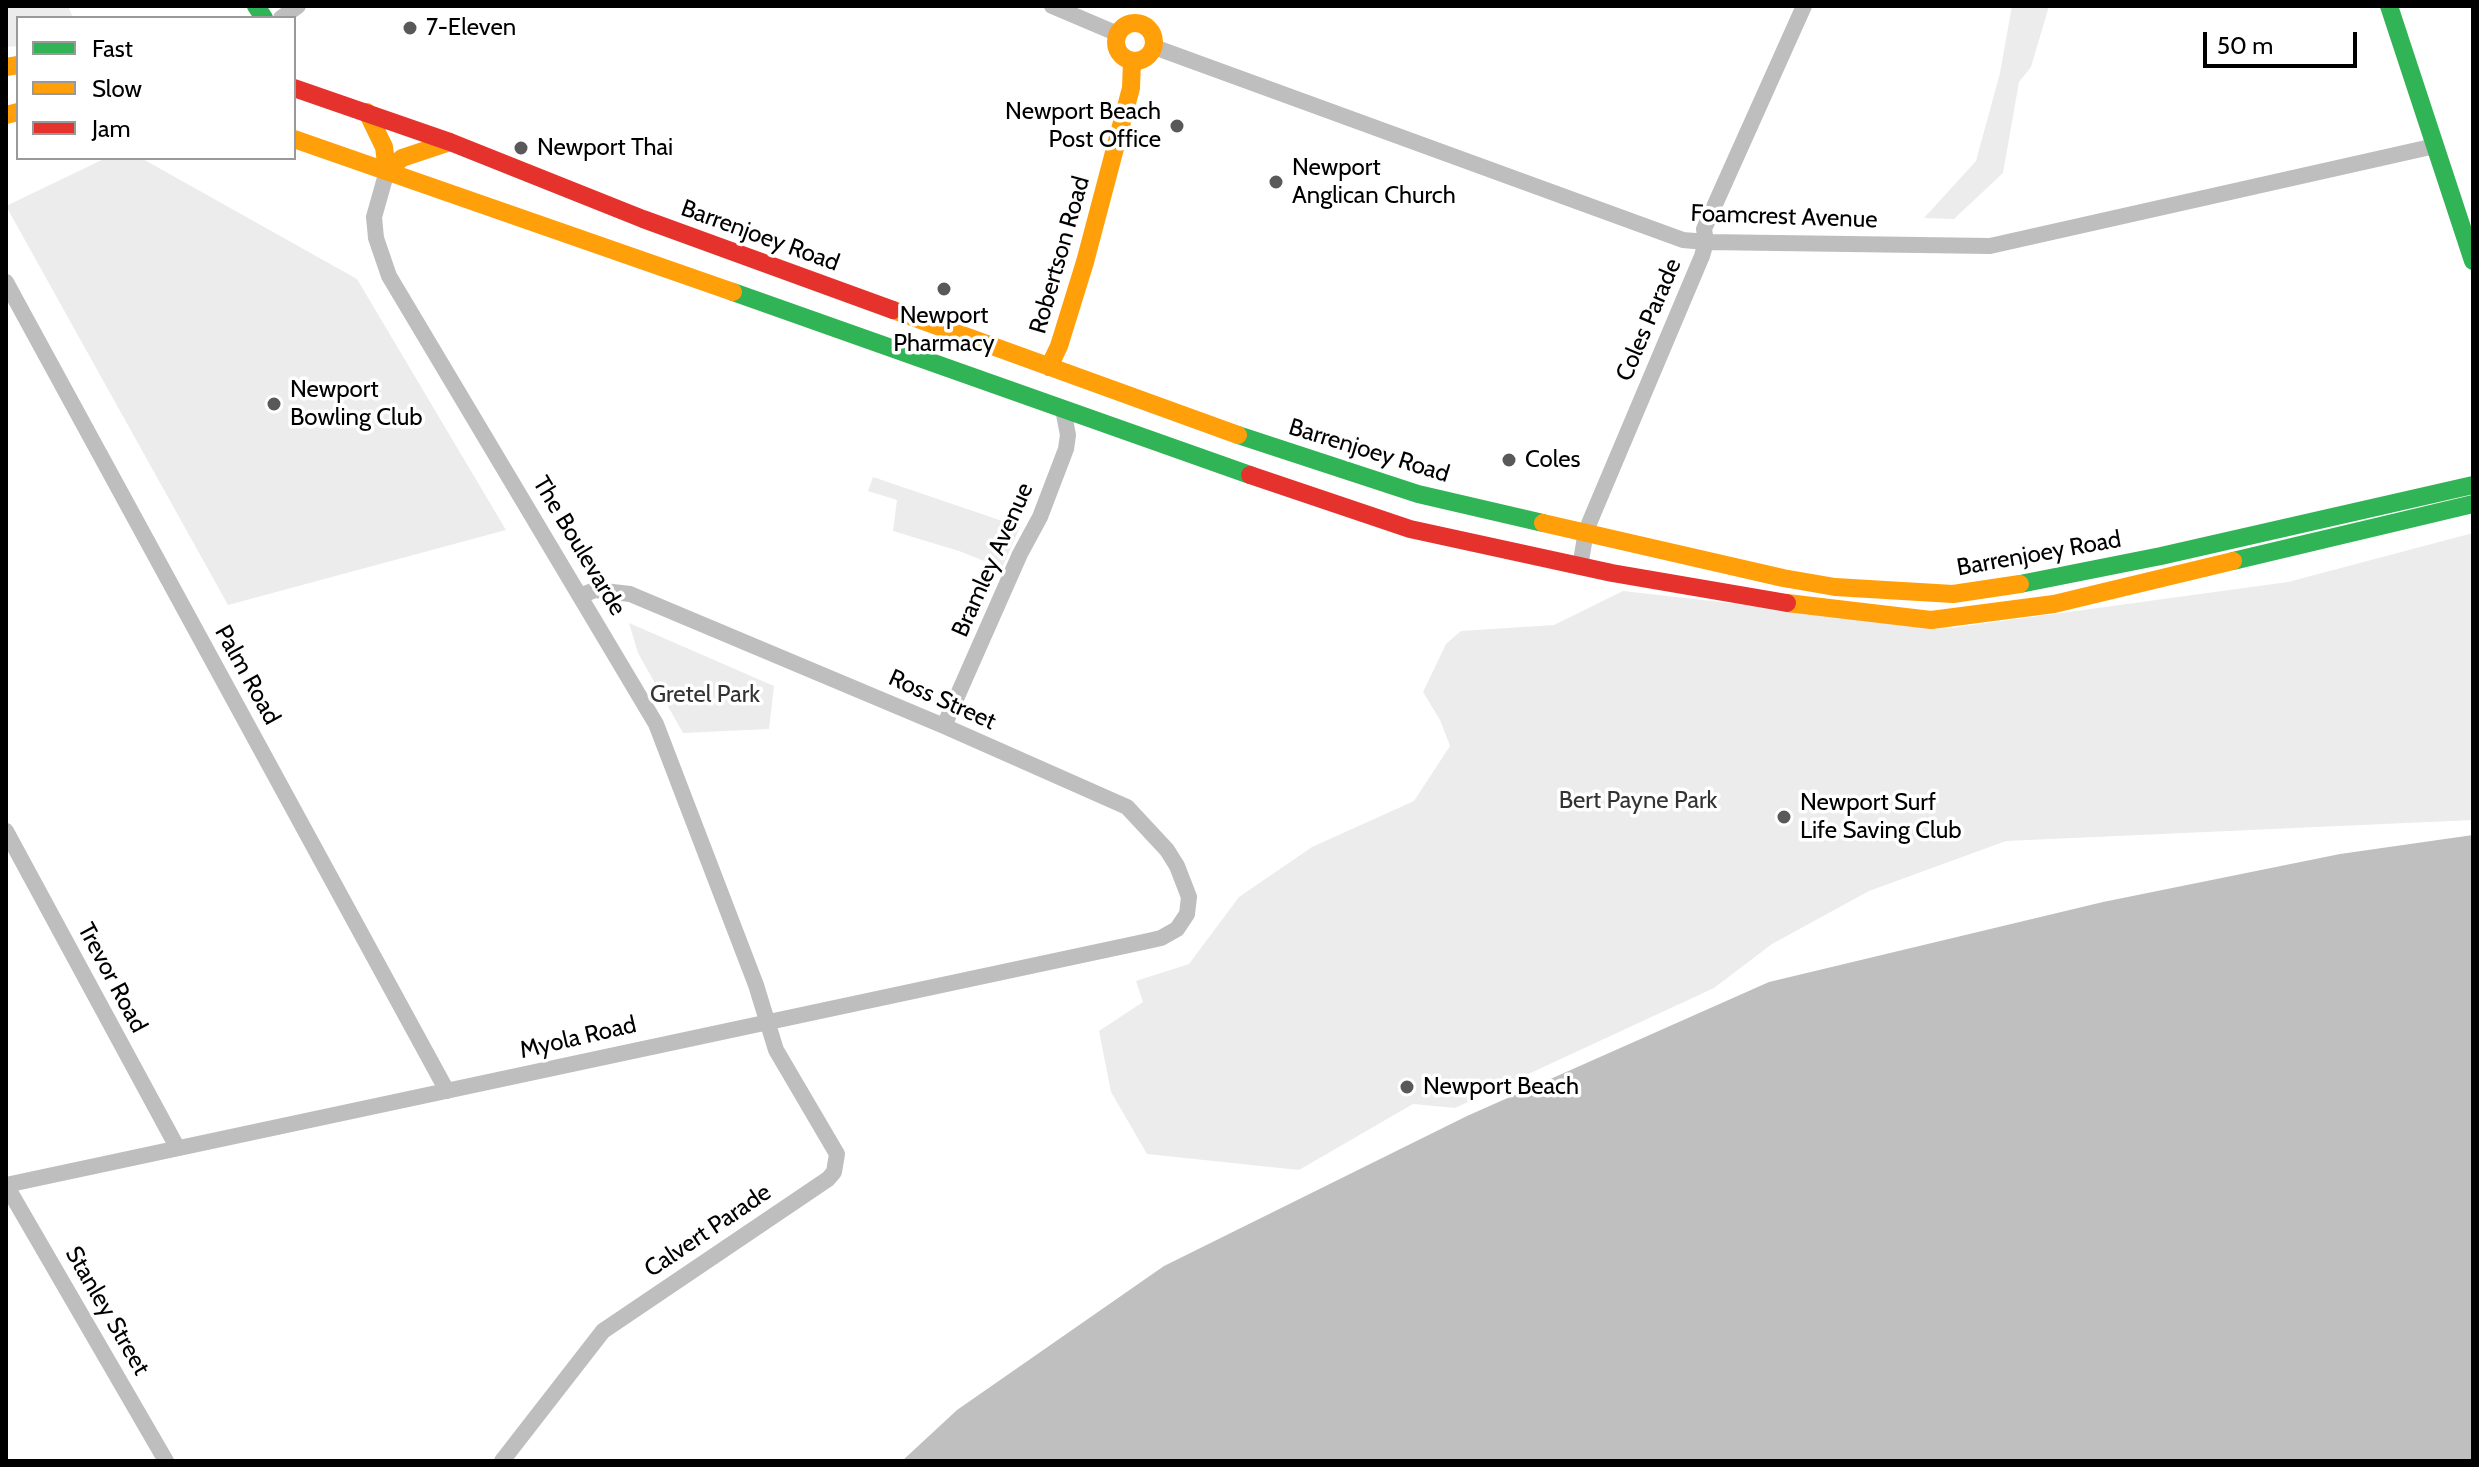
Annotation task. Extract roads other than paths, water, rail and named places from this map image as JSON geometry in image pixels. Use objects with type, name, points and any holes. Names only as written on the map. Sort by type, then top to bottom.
[{"type":"main road","points":[[2389,6],[2473,261]]},
{"type":"main road","points":[[1137,14],[1152,35],[1154,47],[1146,58],[1132,61],[1119,53],[1118,34],[1137,14]]},
{"type":"main road","name":"Robertson Road","points":[[1049,367],[1059,346],[1085,262],[1131,88],[1132,61]]},
{"type":"main road","name":"Barrenjoey Road","points":[[296,89],[450,142],[643,219],[1049,367],[1239,435],[1418,494],[1822,585],[1953,594],[1978,592],[2161,556],[2473,485]]},
{"type":"main road","points":[[367,112],[384,147],[387,171]]},
{"type":"main road","name":"Barrenjoey Road","points":[[296,140],[1410,529],[1580,567],[1811,607],[1931,620],[2054,604],[2473,504]]},
{"type":"main road","points":[[387,171],[402,158],[450,142]]},
{"type":"street","points":[[1052,6],[1118,34]]},
{"type":"street","name":"Coles Parade","points":[[1580,567],[1586,531],[1702,256],[1706,242],[1704,229],[1804,6]]},
{"type":"street","name":"Foamcrest Avenue","points":[[1154,47],[1683,240],[1706,242],[1990,246],[2435,146]]},
{"type":"street","name":"The Boulevarde","points":[[387,171],[374,217],[376,238],[389,276],[582,595],[656,724],[767,1021]]},
{"type":"street","name":"Palm Road","points":[[6,282],[447,1091]]},
{"type":"street","name":"Bramley Avenue","points":[[944,726],[1020,554],[1040,517],[1066,449],[1068,435],[1063,409]]},
{"type":"street","name":"Ross Street","points":[[582,595],[595,590],[630,594],[1127,807],[1172,858],[1189,897],[1190,907],[1182,922],[1177,929],[1161,938]]},
{"type":"street","name":"Trevor Road","points":[[6,831],[177,1147]]},
{"type":"street","name":"Myola Road","points":[[6,1185],[1161,938]]},
{"type":"street","name":"Calvert Parade","points":[[502,1461],[603,1331],[819,1186],[834,1172],[837,1162],[835,1147],[776,1050],[767,1021]]},
{"type":"street","name":"Stanley Street","points":[[6,1185],[166,1461]]},
{"type":"place","name":"7-Eleven","points":[[410,28]]},
{"type":"place","name":"Newport Beach Post Office","points":[[1177,126]]},
{"type":"place","name":"Newport Thai","points":[[521,148]]},
{"type":"place","name":"Newport Anglican Church","points":[[1276,182]]},
{"type":"place","name":"Newport Pharmacy","points":[[944,289]]},
{"type":"place","name":"Newport Bowling Club","points":[[274,404]]},
{"type":"place","name":"Coles","points":[[1509,460]]},
{"type":"place","name":"Newport Surf Life Saving Club","points":[[1784,817]]},
{"type":"place","name":"Newport Beach","points":[[1407,1087]]},
{"type":"park label","name":"Gretel Park","points":[[705,695]]},
{"type":"park label","name":"Bert Payne Park","points":[[1638,801]]}]
